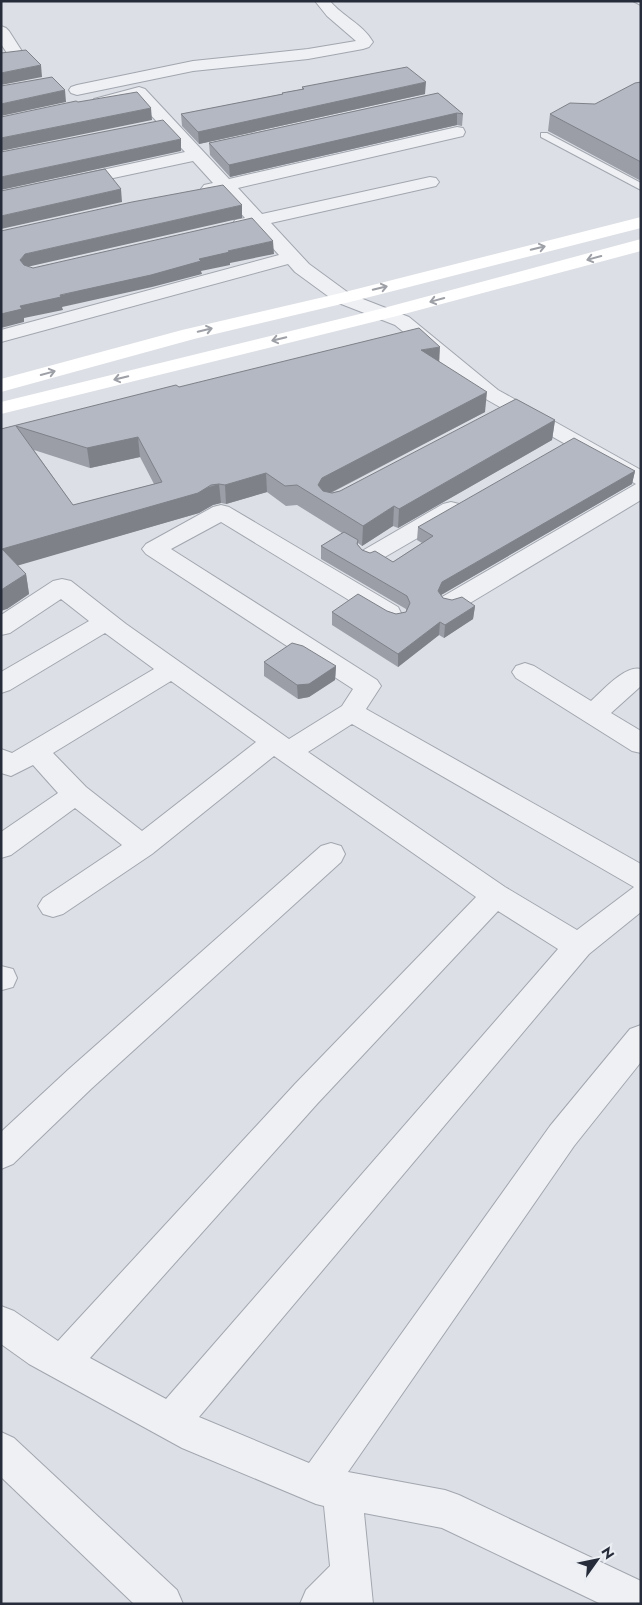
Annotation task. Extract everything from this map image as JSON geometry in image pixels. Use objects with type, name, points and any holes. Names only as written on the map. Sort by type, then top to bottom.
[{"type":"street","points":[[275,69],[193,81],[139,92],[79,95],[193,66],[300,55],[363,44],[365,42],[363,38],[332,13],[322,1]]},
{"type":"street","points":[[1,31],[16,56],[1,59]]},
{"type":"street","points":[[139,92],[173,120],[201,151],[226,186],[302,268],[343,298],[386,313],[402,321],[491,394],[503,412],[564,445],[641,479]]},
{"type":"street","points":[[149,128],[173,120]]},
{"type":"street","points":[[198,192],[457,132]]},
{"type":"street","points":[[1,197],[201,151]]},
{"type":"street","points":[[221,230],[430,182]]},
{"type":"street","points":[[1,386],[189,334],[343,298],[641,222]]},
{"type":"street","points":[[1,408],[386,313],[641,245]]},
{"type":"street","points":[[1,336],[292,258]]},
{"type":"street","points":[[451,604],[641,490]]},
{"type":"street","points":[[370,556],[471,498]]},
{"type":"street","points":[[53,906],[142,846],[281,747],[351,712],[368,686],[154,549],[221,512],[396,617]]},
{"type":"street","points":[[1,627],[62,586],[106,622],[281,747],[495,895],[578,946]]},
{"type":"street","points":[[1,684],[106,622]]},
{"type":"street","points":[[4,765],[36,751],[172,670]]},
{"type":"street","points":[[525,672],[641,744]]},
{"type":"street","points":[[593,714],[636,676]]},
{"type":"street","points":[[351,712],[641,878]]},
{"type":"street","points":[[36,751],[76,794],[142,846]]},
{"type":"street","points":[[1,847],[76,794]]},
{"type":"street","points":[[1,1154],[80,1079],[331,854]]},
{"type":"street","points":[[62,1363],[306,1094],[495,895]]},
{"type":"street","points":[[171,1421],[578,946],[641,896]]},
{"type":"street","points":[[320,1604],[352,1589],[329,1488],[562,1136],[641,1038]]},
{"type":"street","points":[[1,1324],[42,1352],[195,1434],[329,1488],[445,1509],[641,1602]]},
{"type":"street","points":[[1,1452],[163,1604]]},
{"type":"lane","points":[[637,1],[641,3]]},
{"type":"lane","points":[[544,135],[641,187]]},
{"type":"building","points":[[26,50],[41,65],[1,73],[1,53]]},
{"type":"building","points":[[407,67],[426,82],[198,132],[181,114],[304,89],[302,87]]},
{"type":"building","points":[[52,77],[65,90],[1,104],[1,86]]},
{"type":"building","points":[[641,82],[641,162],[550,114],[570,103],[595,104],[635,83]]},
{"type":"building","points":[[137,92],[151,108],[1,138],[1,117],[76,101]]},
{"type":"building","points":[[438,93],[463,114],[457,113],[229,165],[209,143]]},
{"type":"building","points":[[163,120],[181,139],[1,177],[1,152]]},
{"type":"building","points":[[105,169],[121,189],[1,216],[1,191]]},
{"type":"building","points":[[223,185],[242,205],[25,254],[20,260],[24,265],[33,268],[252,218],[273,241],[199,259],[201,261],[151,275],[60,295],[61,297],[20,306],[22,309],[1,314],[1,231],[132,202]]},
{"type":"building","points":[[419,328],[440,347],[421,350],[487,392],[322,478],[318,485],[323,491],[332,493],[340,491],[516,399],[555,420],[399,509],[394,506],[363,526],[297,485],[285,486],[266,473],[225,485],[211,485],[198,493],[2,549],[26,574],[1,590],[1,429],[176,385],[179,387]],"holes":[[[16,426],[87,448],[138,437],[162,482],[73,505]]]},
{"type":"building","points":[[574,438],[635,471],[442,582],[438,591],[443,598],[452,600],[462,597],[475,606],[445,625],[440,622],[398,654],[332,612],[358,594],[387,611],[396,614],[406,612],[410,603],[407,596],[321,546],[344,532],[358,540],[357,544],[362,550],[370,553],[375,551],[393,562],[433,536],[418,527]]},
{"type":"building","points":[[292,643],[303,646],[336,666],[309,684],[297,685],[264,662]]}]
